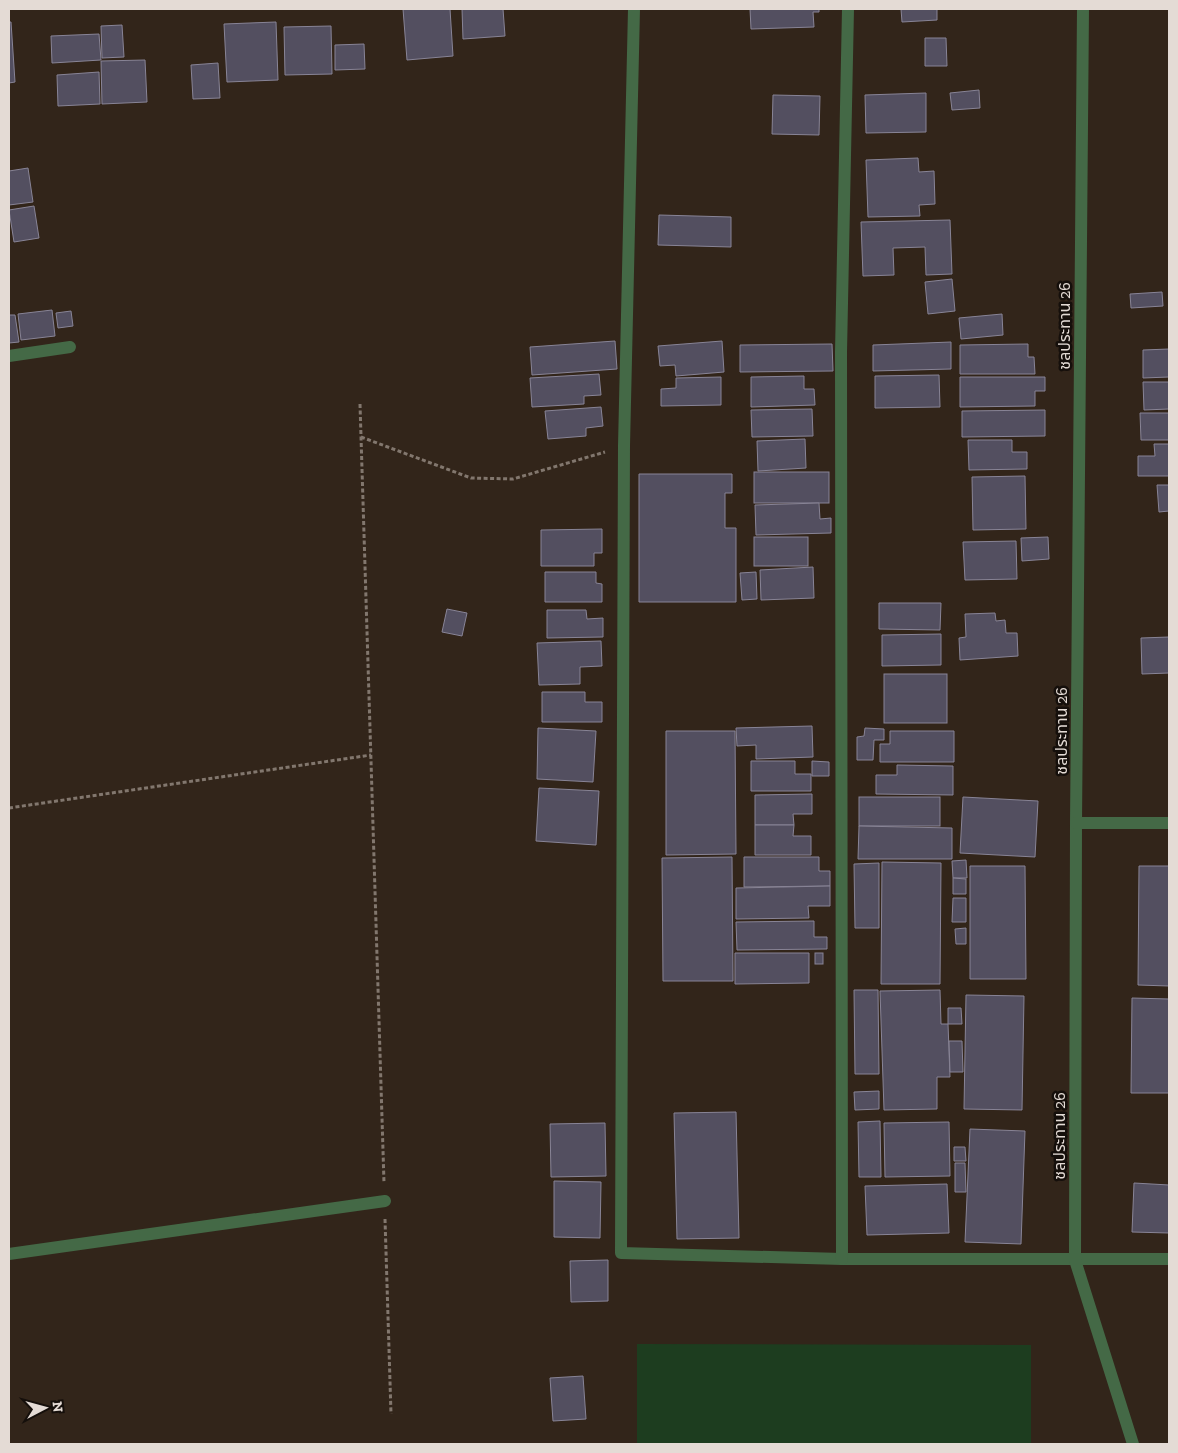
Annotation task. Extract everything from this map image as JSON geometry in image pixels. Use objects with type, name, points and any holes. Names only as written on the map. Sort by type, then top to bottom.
[{"type":"street","points":[[634,9],[624,446],[621,1253],[842,1259],[1169,1259]]},
{"type":"street","points":[[842,1259],[841,352],[848,9]]},
{"type":"street","name":"ชลประทาน 26","points":[[1083,9],[1076,822],[1075,1260],[1133,1444]]},
{"type":"street","points":[[9,356],[70,347]]},
{"type":"street","points":[[1076,822],[1169,823]]},
{"type":"street","points":[[9,1254],[385,1201]]},
{"type":"path","points":[[360,404],[391,1414]]},
{"type":"path","points":[[361,437],[471,478],[513,478],[624,446]]},
{"type":"path","points":[[9,808],[371,755]]},
{"type":"green space","points":[[637,1344],[1031,1345],[1031,1444],[637,1444]]},
{"type":"building","points":[[403,9],[450,9],[453,56],[407,60]]},
{"type":"building","points":[[462,9],[503,9],[505,36],[463,39]]},
{"type":"building","points":[[750,9],[819,9],[819,12],[813,12],[814,27],[751,29]]},
{"type":"building","points":[[901,9],[937,9],[937,20],[902,22]]},
{"type":"building","points":[[9,22],[11,22],[15,82],[9,83]]},
{"type":"building","points":[[276,22],[278,80],[227,82],[224,24]]},
{"type":"building","points":[[122,25],[124,57],[102,58],[101,26]]},
{"type":"building","points":[[331,26],[332,74],[285,75],[284,27]]},
{"type":"building","points":[[99,34],[101,60],[52,63],[51,36]]},
{"type":"building","points":[[925,38],[946,38],[947,66],[925,66]]},
{"type":"building","points":[[364,44],[365,69],[335,70],[335,45]]},
{"type":"building","points":[[145,60],[147,102],[102,104],[101,61]]},
{"type":"building","points":[[218,63],[220,98],[193,99],[191,65]]},
{"type":"building","points":[[99,72],[100,104],[58,106],[57,75]]},
{"type":"building","points":[[979,90],[980,108],[952,110],[950,93]]},
{"type":"building","points":[[926,93],[926,132],[866,133],[865,95]]},
{"type":"building","points":[[773,95],[820,96],[819,135],[772,134]]},
{"type":"building","points":[[918,158],[919,172],[934,171],[935,204],[919,205],[920,216],[868,217],[866,160]]},
{"type":"building","points":[[28,168],[33,202],[9,205],[9,171]]},
{"type":"building","points":[[34,206],[39,238],[14,242],[9,210]]},
{"type":"building","points":[[659,215],[731,217],[731,247],[658,245]]},
{"type":"building","points":[[950,220],[952,274],[926,275],[925,247],[893,248],[894,275],[863,276],[861,222]]},
{"type":"building","points":[[952,279],[955,311],[928,314],[925,282]]},
{"type":"building","points":[[1162,292],[1163,306],[1131,308],[1130,294]]},
{"type":"building","points":[[52,310],[55,336],[21,340],[18,314]]},
{"type":"building","points":[[71,311],[73,326],[58,328],[56,313]]},
{"type":"building","points":[[1002,314],[1003,335],[961,339],[959,318]]},
{"type":"building","points":[[9,315],[15,315],[19,342],[9,343]]},
{"type":"building","points":[[615,341],[617,369],[532,375],[530,347]]},
{"type":"building","points":[[722,341],[724,372],[676,376],[675,365],[660,366],[658,346]]},
{"type":"building","points":[[951,342],[951,369],[873,371],[873,345]]},
{"type":"building","points":[[832,344],[833,371],[740,372],[740,345]]},
{"type":"building","points":[[1028,344],[1028,357],[1034,357],[1035,374],[960,374],[960,345]]},
{"type":"building","points":[[1169,349],[1169,377],[1143,378],[1143,350]]},
{"type":"building","points":[[599,374],[601,395],[584,396],[584,404],[532,407],[530,378]]},
{"type":"building","points":[[939,375],[940,407],[875,408],[875,376]]},
{"type":"building","points":[[804,376],[804,389],[814,389],[815,405],[751,407],[751,377]]},
{"type":"building","points":[[721,377],[721,405],[661,406],[661,389],[676,388],[676,378]]},
{"type":"building","points":[[960,377],[1045,377],[1045,391],[1035,391],[1035,406],[960,407]]},
{"type":"building","points":[[1143,382],[1169,382],[1169,409],[1144,410]]},
{"type":"building","points":[[601,407],[603,426],[586,428],[586,436],[548,439],[545,411]]},
{"type":"building","points":[[812,409],[813,436],[752,437],[751,410]]},
{"type":"building","points":[[1045,410],[1045,436],[962,437],[962,411]]},
{"type":"building","points":[[1140,413],[1169,413],[1169,440],[1141,440]]},
{"type":"building","points":[[805,439],[806,468],[758,471],[757,441]]},
{"type":"building","points":[[968,440],[1012,440],[1012,452],[1027,452],[1027,469],[969,470]]},
{"type":"building","points":[[1154,444],[1169,444],[1169,476],[1138,476],[1138,456],[1155,456]]},
{"type":"building","points":[[754,472],[829,472],[829,503],[754,503]]},
{"type":"building","points":[[639,474],[732,474],[732,493],[725,493],[725,528],[736,528],[736,602],[639,602]]},
{"type":"building","points":[[1025,476],[1026,529],[973,530],[972,477]]},
{"type":"building","points":[[1157,485],[1169,485],[1169,511],[1159,512]]},
{"type":"building","points":[[819,503],[820,519],[831,518],[831,533],[756,535],[755,505]]},
{"type":"building","points":[[602,529],[602,553],[594,553],[594,566],[541,566],[541,530]]},
{"type":"building","points":[[754,537],[808,537],[808,566],[754,566]]},
{"type":"building","points":[[1048,537],[1049,559],[1022,561],[1021,538]]},
{"type":"building","points":[[1016,541],[1017,579],[965,580],[963,542]]},
{"type":"building","points":[[813,567],[814,598],[761,600],[760,570]]},
{"type":"building","points":[[545,572],[596,572],[596,583],[602,584],[602,602],[545,602]]},
{"type":"building","points":[[756,572],[757,599],[742,600],[740,573]]},
{"type":"building","points":[[879,603],[941,603],[940,630],[879,629]]},
{"type":"building","points":[[447,609],[467,613],[462,636],[442,632]]},
{"type":"building","points":[[547,610],[586,610],[587,619],[603,618],[603,637],[547,638]]},
{"type":"building","points":[[995,613],[996,621],[1005,620],[1006,633],[1017,633],[1018,656],[960,660],[959,638],[966,637],[965,614]]},
{"type":"building","points":[[941,634],[941,665],[882,666],[882,635]]},
{"type":"building","points":[[1169,637],[1169,673],[1142,674],[1141,638]]},
{"type":"building","points":[[601,641],[602,666],[580,667],[580,684],[539,685],[537,643]]},
{"type":"building","points":[[884,674],[947,674],[947,723],[884,723]]},
{"type":"building","points":[[542,692],[585,692],[585,702],[602,702],[602,722],[542,722]]},
{"type":"building","points":[[812,726],[813,757],[756,759],[756,745],[737,746],[736,728]]},
{"type":"building","points":[[538,728],[596,731],[593,782],[537,779]]},
{"type":"building","points":[[865,728],[884,729],[884,740],[874,740],[873,760],[857,760],[857,737],[864,736]]},
{"type":"building","points":[[666,731],[735,731],[736,854],[666,855]]},
{"type":"building","points":[[890,731],[954,731],[954,762],[880,762],[880,744],[890,744]]},
{"type":"building","points":[[751,761],[795,761],[795,774],[811,774],[811,791],[751,791]]},
{"type":"building","points":[[812,761],[829,762],[829,776],[812,776]]},
{"type":"building","points":[[897,765],[953,766],[953,795],[876,794],[876,775],[897,775]]},
{"type":"building","points":[[539,788],[599,791],[596,845],[536,841]]},
{"type":"building","points":[[812,794],[812,814],[793,814],[794,825],[755,825],[755,795]]},
{"type":"building","points":[[859,797],[940,797],[940,826],[859,826]]},
{"type":"building","points":[[963,797],[1038,801],[1035,857],[960,853]]},
{"type":"building","points":[[755,825],[794,825],[793,836],[811,836],[811,855],[755,855]]},
{"type":"building","points":[[859,826],[952,828],[952,859],[858,859]]},
{"type":"building","points":[[732,857],[733,981],[663,981],[662,858]]},
{"type":"building","points":[[744,857],[819,857],[819,871],[830,871],[830,886],[744,887]]},
{"type":"building","points":[[966,860],[967,878],[953,878],[952,861]]},
{"type":"building","points":[[882,862],[941,863],[940,984],[881,984]]},
{"type":"building","points":[[879,863],[879,928],[855,928],[854,864]]},
{"type":"building","points":[[970,866],[1025,866],[1026,979],[970,979]]},
{"type":"building","points":[[1139,866],[1169,866],[1169,986],[1138,985]]},
{"type":"building","points":[[953,878],[966,879],[966,894],[953,894]]},
{"type":"building","points":[[830,886],[830,906],[808,906],[809,918],[736,919],[736,888]]},
{"type":"building","points":[[953,898],[966,898],[966,922],[952,922]]},
{"type":"building","points":[[814,921],[814,937],[827,937],[827,949],[737,950],[736,922]]},
{"type":"building","points":[[966,928],[966,944],[956,944],[955,929]]},
{"type":"building","points":[[735,953],[809,953],[809,983],[735,984]]},
{"type":"building","points":[[815,953],[823,953],[823,964],[815,964]]},
{"type":"building","points":[[854,990],[878,990],[879,1074],[855,1074]]},
{"type":"building","points":[[940,990],[941,1024],[948,1024],[950,1077],[937,1077],[937,1109],[884,1110],[880,991]]},
{"type":"building","points":[[966,995],[1024,996],[1022,1110],[964,1109]]},
{"type":"building","points":[[1132,998],[1169,999],[1169,1093],[1131,1093]]},
{"type":"building","points":[[948,1008],[961,1008],[962,1024],[948,1024]]},
{"type":"building","points":[[949,1041],[962,1041],[963,1072],[950,1072]]},
{"type":"building","points":[[879,1091],[879,1109],[855,1110],[854,1092]]},
{"type":"building","points":[[736,1112],[739,1238],[677,1239],[674,1113]]},
{"type":"building","points":[[880,1121],[881,1177],[859,1177],[858,1122]]},
{"type":"building","points":[[949,1122],[950,1176],[885,1177],[884,1123]]},
{"type":"building","points":[[605,1123],[606,1176],[551,1177],[550,1124]]},
{"type":"building","points":[[970,1129],[1025,1131],[1021,1244],[965,1242]]},
{"type":"building","points":[[954,1147],[965,1147],[966,1161],[954,1161]]},
{"type":"building","points":[[955,1163],[965,1163],[966,1192],[955,1192]]},
{"type":"building","points":[[554,1181],[601,1182],[600,1238],[554,1237]]},
{"type":"building","points":[[1134,1183],[1169,1185],[1169,1233],[1132,1232]]},
{"type":"building","points":[[947,1184],[949,1233],[867,1235],[865,1186]]},
{"type":"building","points":[[608,1260],[608,1301],[571,1302],[570,1261]]},
{"type":"building","points":[[583,1376],[586,1419],[553,1421],[550,1378]]}]
